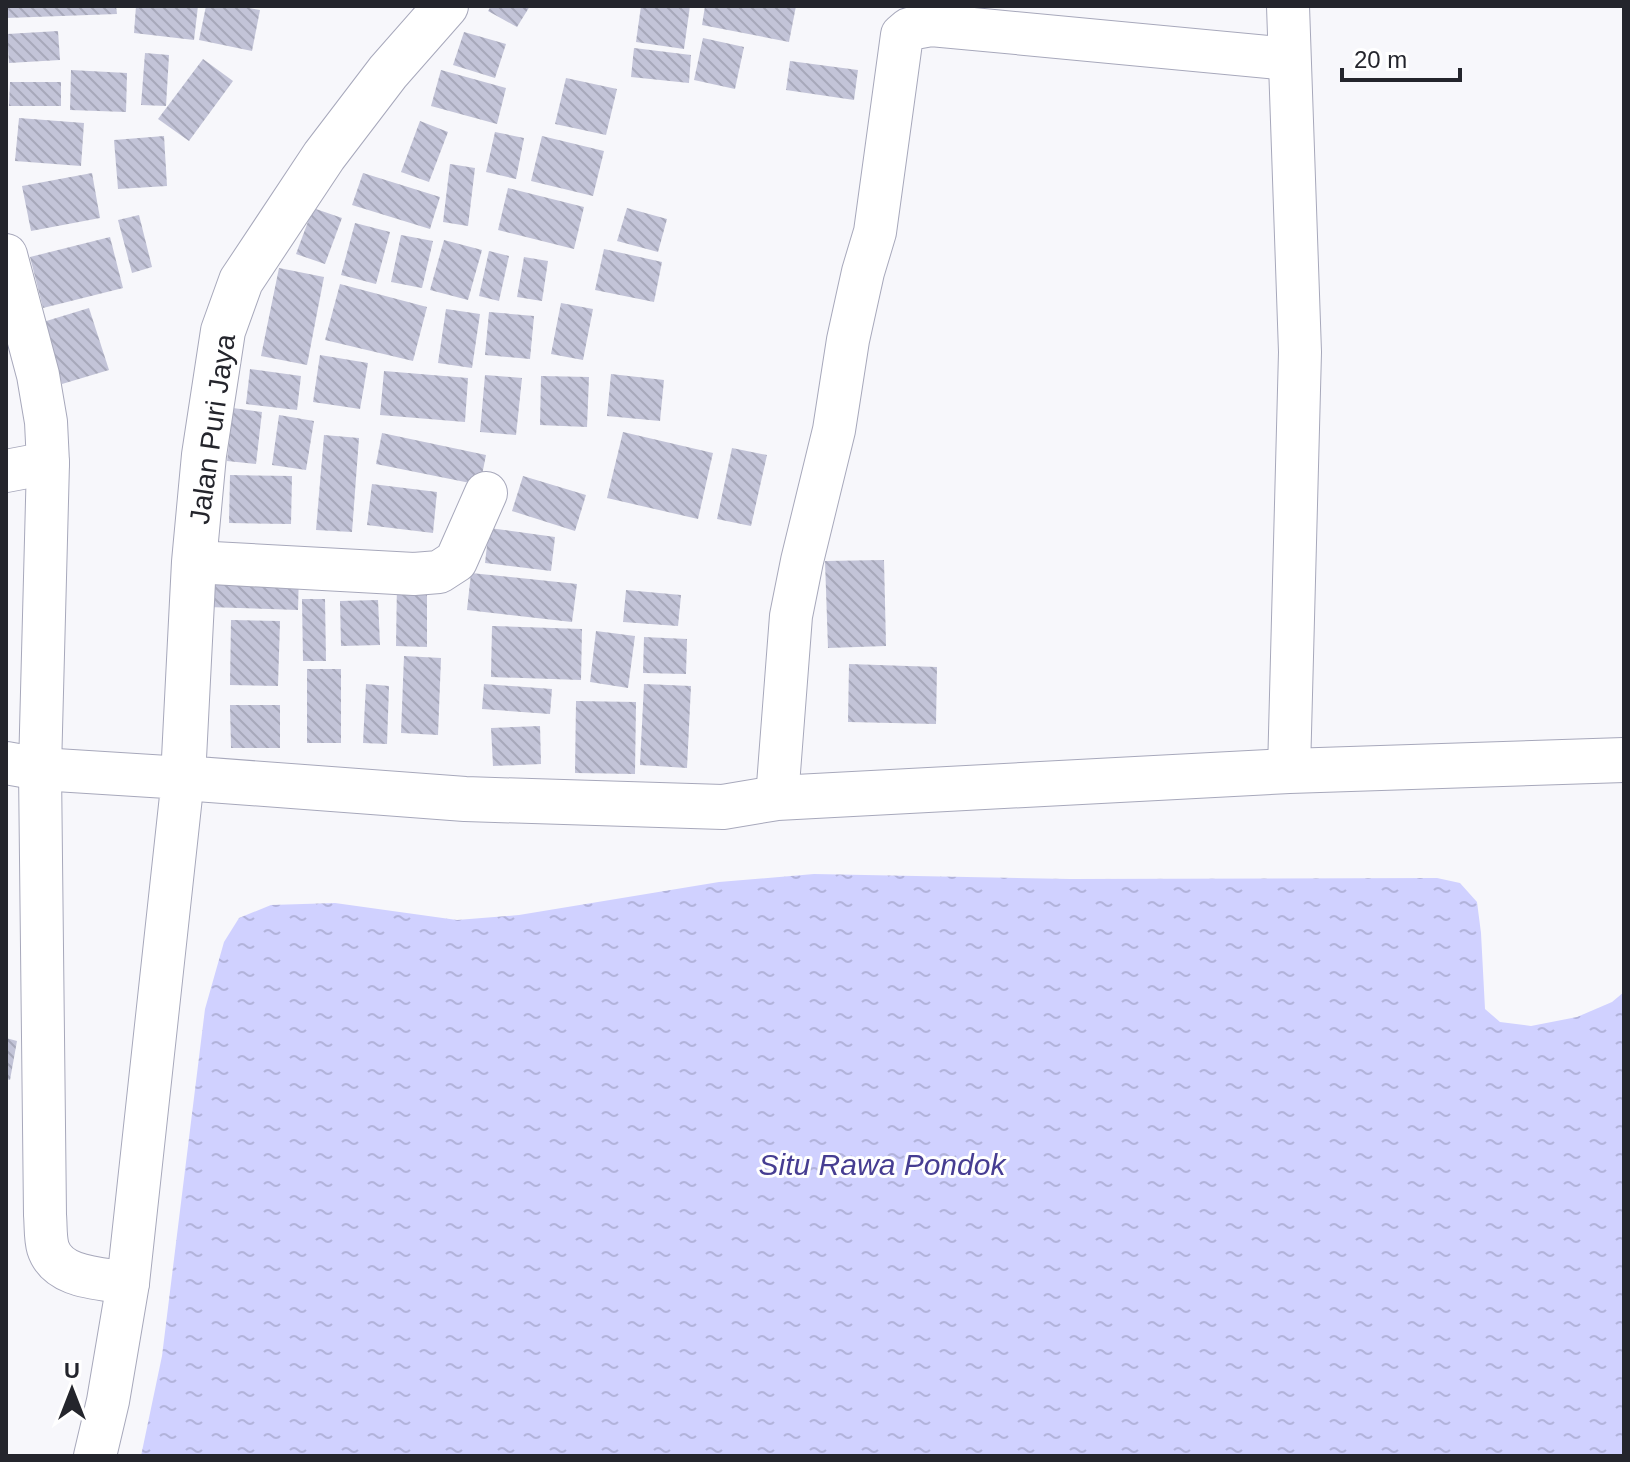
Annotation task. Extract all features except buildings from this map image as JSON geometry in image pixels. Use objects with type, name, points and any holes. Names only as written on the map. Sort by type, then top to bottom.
[{"type":"street","name":"Jalan Puri Jaya","points":[[183,778],[194,562],[204,455],[223,331],[241,281],[324,156],[388,72],[446,6]]},
{"type":"street","points":[[1288,6],[1300,352],[1289,771]]},
{"type":"street","points":[[752,803],[802,561],[834,430],[848,340],[875,232],[902,35],[909,29],[931,25],[1289,59]]},
{"type":"street","points":[[6,255],[38,375],[46,422],[48,463],[23,766],[48,1247],[56,1263],[73,1273],[128,1283]]},
{"type":"street","points":[[6,471],[48,463]]},
{"type":"street","points":[[194,562],[414,574],[439,572],[456,561],[486,493]]},
{"type":"street","points":[[23,766],[465,799],[752,803],[1289,771],[1624,760]]},
{"type":"street","points":[[95,1456],[108,1401],[128,1283],[183,778]]},
{"type":"water","name":"Situ Rawa Pondok","points":[[814,874],[1070,879],[1437,878],[1460,883],[1477,902],[1485,1009],[1500,1022],[1531,1026],[1577,1017],[1612,1002],[1624,992],[1624,1456],[141,1456],[162,1356],[205,1009],[224,942],[239,918],[271,905],[335,903],[457,920],[519,915],[719,882]]}]
